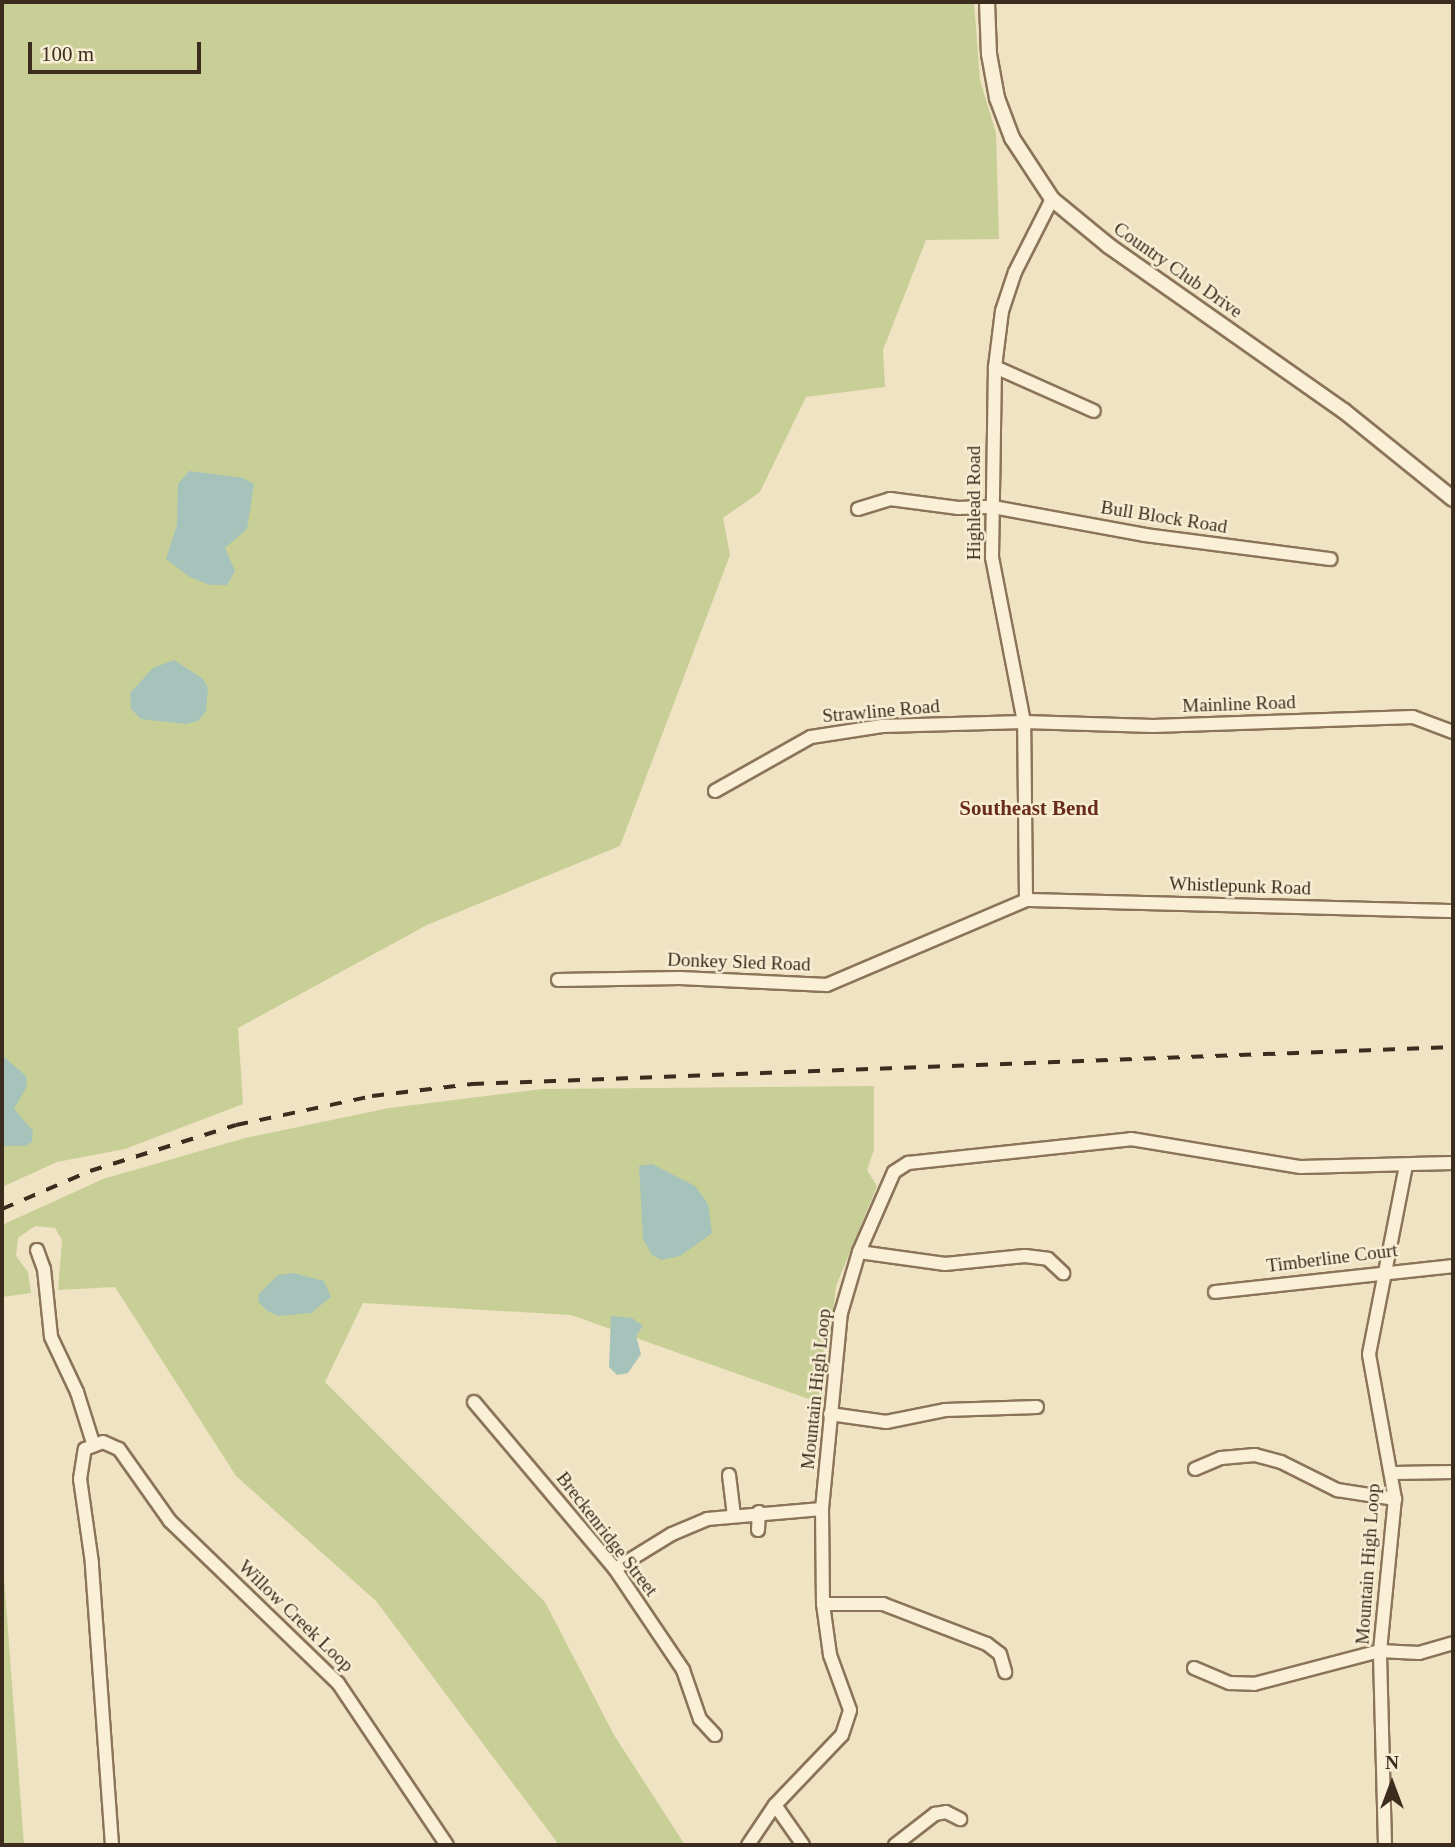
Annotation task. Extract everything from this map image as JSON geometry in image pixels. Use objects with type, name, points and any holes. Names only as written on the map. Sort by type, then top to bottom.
[{"type":"street","name":"Country Club Drive","points":[[987,2],[989,54],[997,98],[1012,138],[1052,199],[1108,246],[1344,411],[1453,499]]},
{"type":"street","name":"Highlead Road","points":[[1026,900],[1024,722],[992,557],[995,367],[1002,311],[1015,272],[1052,199]]},
{"type":"street","points":[[995,367],[1094,411]]},
{"type":"street","name":"Bull Block Road","points":[[858,509],[890,499],[958,508],[993,507],[1145,535],[1330,559]]},
{"type":"street","name":"Mainline Road","points":[[1024,722],[1153,726],[1413,717],[1453,732]]},
{"type":"street","name":"Strawline Road","points":[[715,791],[811,737],[882,726],[1024,722]]},
{"type":"street","name":"Whistlepunk Road","points":[[1026,900],[1453,911]]},
{"type":"street","name":"Donkey Sled Road","points":[[558,980],[680,978],[827,985],[1026,900]]},
{"type":"street","name":"Mountain High Loop","points":[[748,1845],[775,1805],[842,1735],[850,1710],[830,1655],[823,1604],[822,1509],[841,1313],[859,1252],[894,1172],[908,1163],[1131,1139],[1301,1167],[1453,1163]]},
{"type":"street","name":"Mountain High Loop","points":[[1385,1845],[1380,1651],[1395,1499],[1394,1473],[1370,1374],[1369,1353],[1383,1271],[1406,1166]]},
{"type":"street","points":[[37,1250],[44,1269],[51,1337],[77,1392],[93,1443],[85,1450],[79,1479],[92,1563],[112,1845]]},
{"type":"street","points":[[859,1252],[945,1264],[1025,1256],[1048,1259],[1063,1273]]},
{"type":"street","name":"Timberline Court","points":[[1215,1293],[1383,1271],[1453,1266]]},
{"type":"street","name":"Breckenridge Street","points":[[474,1402],[615,1569],[683,1670],[700,1719],[715,1735]]},
{"type":"street","points":[[830,1414],[886,1422],[945,1410],[1037,1408]]},
{"type":"street","name":"Willow Creek Loop","points":[[93,1443],[119,1450],[170,1521],[338,1683],[447,1845]]},
{"type":"street","points":[[1195,1469],[1221,1458],[1255,1455],[1281,1462],[1337,1490],[1395,1499]]},
{"type":"street","points":[[1394,1473],[1453,1472]]},
{"type":"street","points":[[729,1475],[734,1514]]},
{"type":"street","points":[[615,1569],[671,1534],[734,1514],[822,1509]]},
{"type":"street","points":[[758,1530],[759,1511]]},
{"type":"street","points":[[823,1604],[883,1604],[987,1644],[1000,1654],[1005,1672]]},
{"type":"street","points":[[1194,1668],[1230,1683],[1254,1684],[1380,1651],[1419,1653],[1453,1643]]},
{"type":"street","points":[[775,1805],[803,1845]]},
{"type":"street","points":[[895,1845],[935,1814],[946,1812],[960,1819]]},
{"type":"green space","points":[[2,2],[974,2],[980,80],[996,133],[999,239],[926,240],[883,350],[885,387],[806,397],[760,492],[723,518],[730,555],[620,846],[427,925],[238,1028],[243,1104],[125,1149],[57,1162],[2,1187]]},
{"type":"green space","points":[[874,1086],[874,1150],[867,1170],[877,1186],[836,1286],[823,1404],[571,1315],[363,1303],[325,1382],[545,1602],[614,1735],[685,1845],[559,1845],[376,1601],[236,1476],[115,1287],[58,1290],[62,1240],[55,1228],[35,1226],[18,1238],[16,1256],[28,1272],[31,1293],[2,1297],[2,1225],[103,1179],[245,1138],[389,1108],[542,1089]]},
{"type":"green space","points":[[2,1550],[24,1845],[2,1845]]},
{"type":"water","points":[[189,471],[243,478],[254,484],[247,529],[225,548],[235,571],[227,585],[210,585],[190,577],[166,559],[177,525],[178,484]]},
{"type":"water","points":[[174,660],[203,679],[208,688],[206,711],[198,721],[186,724],[141,719],[131,709],[130,693],[153,668]]},
{"type":"water","points":[[2,1055],[26,1076],[27,1086],[14,1109],[33,1131],[32,1142],[25,1146],[2,1146]]},
{"type":"water","points":[[652,1164],[695,1186],[708,1204],[712,1233],[680,1256],[661,1260],[652,1255],[643,1239],[639,1166]]},
{"type":"water","points":[[293,1273],[324,1281],[331,1297],[311,1313],[279,1316],[267,1311],[258,1301],[259,1294],[278,1275]]},
{"type":"water","points":[[611,1316],[632,1318],[643,1326],[636,1336],[641,1354],[628,1373],[617,1375],[609,1367]]},
{"type":"railway","points":[[2,1209],[90,1171],[236,1125],[372,1096],[472,1084],[1453,1047]]},
{"type":"district","name":"Southeast Bend","points":[[1029,808]]}]
